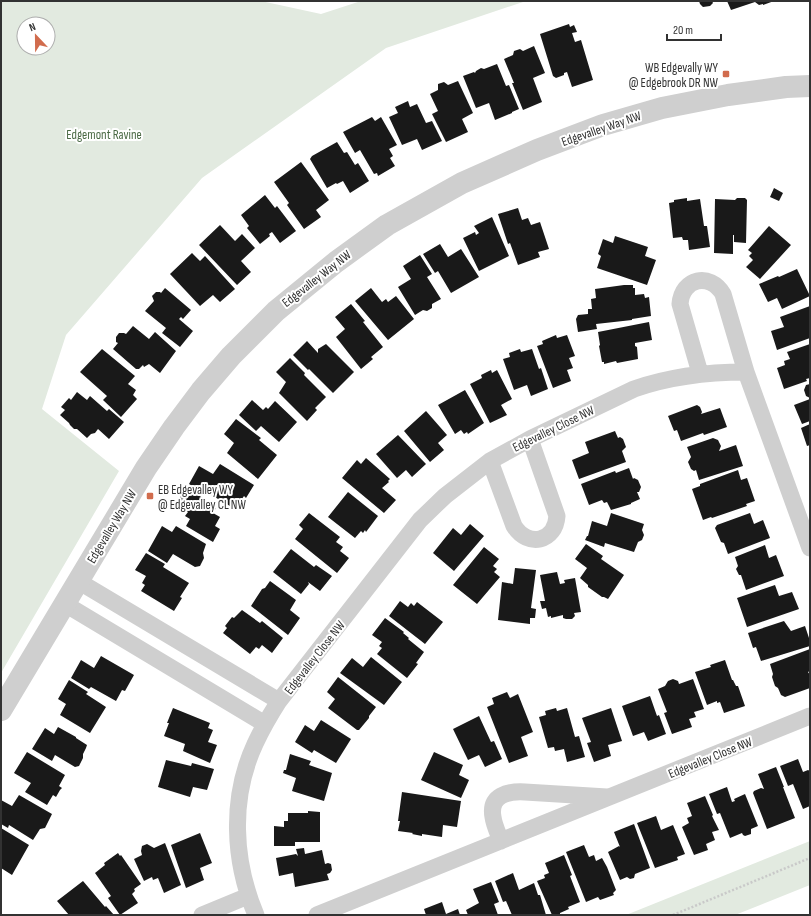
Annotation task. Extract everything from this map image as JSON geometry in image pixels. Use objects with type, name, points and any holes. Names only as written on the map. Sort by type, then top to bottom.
[{"type":"street","name":"Edgevalley Way NW","points":[[1,710],[146,468],[174,427],[201,391],[231,356],[276,311],[336,262],[387,225],[462,183],[537,150],[603,125],[662,108],[728,95],[786,87],[810,86]]},
{"type":"street","points":[[700,373],[680,304],[683,292],[687,287],[692,283],[704,280],[715,284],[723,294],[746,372],[810,548]]},
{"type":"street","name":"Edgevalley Close NW","points":[[256,915],[248,896],[239,855],[237,833],[241,788],[254,745],[264,724],[279,701],[420,520],[445,496],[490,461],[530,439],[634,389],[668,379],[700,373],[746,372]]},
{"type":"street","points":[[490,461],[514,526],[518,532],[529,539],[536,540],[549,535],[554,530],[557,523],[557,516],[530,439]]},
{"type":"street","name":"Edgevalley Close NW","points":[[78,580],[279,701]]},
{"type":"street","points":[[65,604],[264,724]]},
{"type":"street","name":"Edgevalley Close NW","points":[[317,915],[810,716]]},
{"type":"street","name":"Edgevalley Close NW","points":[[501,841],[492,810],[497,799],[507,792],[513,791],[611,797]]},
{"type":"street","points":[[202,915],[248,896]]},
{"type":"path","points":[[673,915],[810,858]]},
{"type":"green space","name":"Edgemont Ravine","points":[[1,1],[261,1],[321,14],[361,1],[526,1],[386,48],[202,178],[66,335],[42,409],[119,471],[1,673]]},
{"type":"green space","points":[[810,841],[810,885],[735,915],[626,915]]},
{"type":"building","points":[[699,1],[712,1],[713,3],[710,6],[703,7]]},
{"type":"building","points":[[727,1],[774,1],[763,5],[759,5],[755,2],[731,10]]},
{"type":"building","points":[[569,24],[570,27],[574,25],[577,32],[572,33],[575,42],[581,40],[593,80],[572,87],[567,72],[556,78],[553,76],[540,34]]},
{"type":"building","points":[[534,46],[545,73],[533,78],[542,102],[523,110],[504,59],[513,55],[514,51],[520,49],[523,51]]},
{"type":"building","points":[[497,64],[506,86],[509,85],[519,109],[495,120],[489,103],[476,108],[463,76],[474,72],[475,73],[481,68],[484,69]]},
{"type":"building","points":[[458,81],[473,113],[462,119],[468,132],[446,142],[432,114],[438,111],[430,94],[438,90],[438,84],[444,82],[448,85]]},
{"type":"building","points":[[408,101],[410,107],[417,104],[426,123],[432,121],[442,141],[422,150],[417,139],[402,145],[389,117],[398,113],[395,107]]},
{"type":"building","points":[[372,117],[375,121],[381,117],[397,145],[389,149],[393,156],[390,158],[395,166],[378,176],[377,173],[374,174],[360,150],[355,153],[343,132]]},
{"type":"building","points":[[337,142],[344,153],[347,152],[355,165],[358,163],[369,181],[350,193],[343,181],[327,188],[310,159],[312,156]]},
{"type":"building","points":[[301,162],[329,200],[316,210],[321,217],[304,229],[287,205],[289,203],[274,182]]},
{"type":"building","points":[[774,188],[783,193],[779,201],[770,197]]},
{"type":"building","points":[[265,195],[275,208],[277,206],[296,231],[280,243],[272,232],[269,234],[270,236],[260,244],[247,228],[249,226],[241,215]]},
{"type":"building","points":[[687,198],[687,201],[700,199],[704,226],[707,226],[710,247],[689,250],[688,240],[683,240],[682,237],[673,238],[669,203],[674,202],[674,200]]},
{"type":"building","points":[[737,198],[745,198],[747,200],[746,243],[734,242],[733,235],[733,254],[714,253],[715,199],[735,200]]},
{"type":"building","points":[[518,208],[522,220],[528,218],[531,225],[540,222],[549,249],[538,252],[540,257],[518,265],[510,243],[508,244],[498,214]]},
{"type":"building","points":[[492,217],[509,256],[479,271],[463,238],[475,232],[476,235],[479,233],[474,226]]},
{"type":"building","points":[[220,225],[235,241],[242,234],[255,248],[241,261],[251,272],[237,285],[199,245]]},
{"type":"building","points":[[769,226],[791,245],[760,279],[746,267],[753,260],[749,256],[752,253],[748,250]]},
{"type":"building","points":[[615,236],[648,247],[645,256],[656,260],[647,285],[597,268],[601,256],[598,254],[603,239],[613,243]]},
{"type":"building","points":[[440,244],[448,257],[461,249],[479,277],[451,293],[438,271],[435,273],[423,254]]},
{"type":"building","points":[[192,253],[200,261],[205,256],[235,289],[220,302],[213,295],[200,306],[170,274]]},
{"type":"building","points":[[420,255],[432,274],[427,277],[441,299],[432,304],[432,308],[427,311],[423,310],[415,315],[398,287],[411,279],[403,266]]},
{"type":"building","points":[[797,269],[810,296],[782,309],[777,298],[768,302],[759,284]]},
{"type":"building","points":[[633,285],[633,288],[635,288],[635,295],[644,294],[645,298],[649,297],[651,316],[632,320],[596,324],[597,329],[578,332],[576,319],[578,315],[588,314],[588,309],[592,309],[591,299],[596,298],[595,289]]},
{"type":"building","points":[[165,288],[191,310],[183,319],[181,317],[179,319],[193,331],[180,347],[162,333],[166,328],[145,311],[154,301],[152,296],[156,292],[161,293]]},
{"type":"building","points":[[371,288],[382,302],[386,299],[388,302],[396,296],[414,319],[388,340],[355,301]]},
{"type":"building","points":[[351,304],[383,347],[371,357],[373,359],[361,369],[336,337],[345,329],[335,317]]},
{"type":"building","points":[[810,306],[810,338],[777,350],[771,331],[784,327],[780,317]]},
{"type":"building","points":[[649,322],[652,340],[635,343],[635,346],[637,347],[638,359],[617,363],[616,361],[604,364],[604,362],[602,362],[598,332]]},
{"type":"building","points":[[133,326],[149,339],[155,332],[176,351],[160,373],[149,364],[144,367],[143,365],[139,369],[136,369],[113,349],[118,343],[116,342],[116,337],[119,333],[126,334]]},
{"type":"building","points":[[556,335],[557,338],[567,335],[575,356],[569,358],[573,368],[567,370],[571,381],[553,388],[537,346],[543,344],[542,341]]},
{"type":"building","points":[[307,341],[318,353],[318,349],[326,344],[354,372],[333,393],[293,355]]},
{"type":"building","points":[[810,344],[810,378],[806,379],[807,381],[784,389],[777,368],[785,365],[784,361],[790,359],[787,352]]},
{"type":"building","points":[[102,349],[135,376],[128,384],[136,390],[133,395],[137,399],[121,417],[103,400],[107,396],[80,372]]},
{"type":"building","points":[[520,349],[521,352],[532,349],[539,369],[541,368],[548,389],[531,396],[527,385],[514,390],[503,359],[510,357],[509,353]]},
{"type":"building","points":[[290,358],[305,373],[304,375],[326,397],[315,408],[317,410],[307,421],[279,393],[286,382],[276,372]]},
{"type":"building","points":[[491,370],[492,373],[497,370],[512,399],[501,405],[507,415],[490,423],[470,384],[482,378],[481,375]]},
{"type":"building","points":[[810,384],[810,398],[806,396],[804,390],[806,385]]},
{"type":"building","points":[[465,390],[484,423],[468,434],[467,432],[464,434],[461,430],[455,434],[438,405]]},
{"type":"building","points":[[77,392],[87,400],[90,396],[107,411],[109,409],[124,422],[109,439],[98,429],[87,438],[77,429],[74,429],[60,415],[65,410],[61,407],[69,398],[71,400]]},
{"type":"building","points":[[810,399],[810,421],[802,424],[794,405]]},
{"type":"building","points":[[252,400],[263,410],[266,407],[268,409],[275,401],[297,422],[279,442],[261,426],[256,431],[239,415]]},
{"type":"building","points":[[697,405],[700,407],[702,412],[701,414],[720,408],[727,427],[704,435],[703,433],[681,441],[677,430],[674,431],[668,416]]},
{"type":"building","points":[[426,411],[447,435],[438,443],[444,450],[430,462],[404,431]]},
{"type":"building","points":[[236,419],[261,438],[259,440],[277,455],[258,479],[227,453],[234,443],[224,434]]},
{"type":"building","points":[[810,424],[810,445],[807,446],[801,428]]},
{"type":"building","points":[[615,431],[618,438],[620,437],[623,439],[626,447],[622,451],[626,462],[579,479],[572,460],[589,453],[585,442]]},
{"type":"building","points":[[398,435],[426,464],[412,477],[406,470],[397,478],[376,454]]},
{"type":"building","points":[[713,438],[718,440],[721,446],[719,451],[736,445],[743,466],[699,480],[696,470],[694,471],[691,469],[688,462],[691,457],[687,447]]},
{"type":"building","points":[[366,458],[390,479],[388,481],[389,482],[382,488],[396,500],[384,513],[342,478],[357,460],[361,464]]},
{"type":"building","points":[[220,464],[254,485],[246,498],[244,496],[235,509],[189,484],[199,466],[213,474]]},
{"type":"building","points":[[629,468],[633,479],[638,480],[641,487],[639,492],[637,492],[640,499],[631,504],[611,510],[607,502],[604,503],[602,500],[589,505],[581,484],[615,471],[616,473]]},
{"type":"building","points":[[738,470],[741,480],[747,478],[755,501],[746,504],[747,506],[703,520],[692,489],[700,486],[700,484]]},
{"type":"building","points":[[186,488],[216,508],[213,513],[220,517],[215,526],[220,529],[213,542],[186,526],[190,519],[185,516],[188,512],[176,504]]},
{"type":"building","points":[[348,492],[378,516],[366,532],[365,530],[363,533],[361,531],[355,538],[328,517]]},
{"type":"building","points":[[309,513],[340,537],[336,542],[343,547],[340,551],[349,558],[337,573],[295,539],[303,529],[299,525]]},
{"type":"building","points":[[611,513],[644,524],[642,530],[644,535],[642,540],[638,542],[634,552],[605,543],[604,547],[585,540],[588,536],[592,521],[607,526]]},
{"type":"building","points":[[750,513],[754,524],[763,520],[770,538],[728,554],[724,543],[721,542],[715,528],[717,525]]},
{"type":"building","points":[[470,524],[484,536],[454,571],[433,553],[453,528],[461,535]]},
{"type":"building","points":[[162,526],[172,532],[176,526],[206,544],[203,553],[204,558],[200,566],[195,567],[173,554],[167,563],[148,551]]},
{"type":"building","points":[[586,544],[603,556],[601,559],[624,575],[608,599],[602,597],[588,587],[588,585],[580,578],[587,568],[575,559]]},
{"type":"building","points":[[765,545],[769,558],[776,555],[784,576],[746,590],[741,575],[739,575],[736,569],[738,566],[735,557]]},
{"type":"building","points":[[484,547],[499,559],[493,566],[497,569],[494,572],[500,577],[477,604],[453,585]]},
{"type":"building","points":[[291,549],[314,567],[316,565],[332,576],[320,591],[308,582],[309,584],[301,594],[273,572]]},
{"type":"building","points":[[146,553],[165,564],[163,567],[189,583],[180,597],[182,598],[174,611],[141,591],[145,585],[142,583],[146,576],[135,570]]},
{"type":"building","points":[[515,568],[536,570],[531,608],[536,609],[535,618],[530,618],[530,624],[498,620],[502,582],[513,584]]},
{"type":"building","points":[[557,572],[560,584],[565,583],[564,580],[575,578],[581,612],[574,613],[575,616],[572,619],[563,618],[563,615],[551,618],[551,616],[548,617],[546,608],[542,609],[540,601],[545,601],[540,575]]},
{"type":"building","points":[[270,581],[296,600],[290,610],[300,618],[288,635],[251,606],[262,589],[265,588]]},
{"type":"building","points":[[775,585],[779,596],[792,592],[799,609],[747,627],[737,598]]},
{"type":"building","points":[[400,601],[408,607],[411,603],[414,606],[417,602],[443,622],[425,644],[389,616]]},
{"type":"building","points":[[242,610],[260,623],[262,621],[283,638],[272,653],[262,645],[259,649],[256,647],[250,654],[223,633],[227,628],[225,626],[232,617],[234,618]]},
{"type":"building","points":[[385,618],[404,632],[403,633],[409,638],[408,639],[424,652],[416,663],[418,664],[407,678],[377,654],[382,648],[379,646],[382,642],[372,635]]},
{"type":"building","points":[[784,621],[791,631],[805,626],[810,641],[810,646],[761,661],[756,647],[753,648],[748,633]]},
{"type":"building","points":[[810,649],[810,671],[808,672],[810,675],[810,688],[785,697],[781,695],[778,688],[775,686],[770,664]]},
{"type":"building","points":[[101,656],[134,675],[125,691],[122,690],[116,701],[91,687],[89,689],[71,678],[81,660],[94,668]]},
{"type":"building","points":[[371,657],[402,682],[384,705],[340,673],[352,658],[363,667]]},
{"type":"building","points":[[725,660],[732,680],[736,686],[738,686],[745,706],[724,713],[720,702],[717,703],[717,701],[707,705],[695,672],[711,667],[710,665]]},
{"type":"building","points":[[338,677],[376,707],[359,730],[328,708],[335,699],[327,692]]},
{"type":"building","points":[[673,679],[678,681],[679,684],[693,679],[704,709],[694,712],[696,717],[689,719],[692,727],[672,734],[664,713],[667,712],[658,689],[665,686],[668,681]]},
{"type":"building","points":[[69,680],[88,692],[86,694],[106,707],[90,733],[60,715],[66,704],[58,699]]},
{"type":"building","points":[[507,692],[510,698],[518,694],[533,732],[521,737],[528,756],[509,763],[487,707],[494,704],[492,698]]},
{"type":"building","points":[[650,696],[657,716],[659,715],[666,734],[648,741],[644,732],[633,736],[622,706]]},
{"type":"building","points":[[173,708],[210,723],[208,728],[213,730],[208,742],[217,745],[210,763],[183,751],[185,744],[164,736]]},
{"type":"building","points":[[556,708],[557,711],[567,708],[575,737],[579,736],[585,757],[567,762],[564,749],[555,751],[554,747],[548,748],[539,717],[546,715],[545,711]]},
{"type":"building","points":[[611,708],[622,741],[608,745],[611,756],[594,762],[587,743],[591,742],[582,718]]},
{"type":"building","points":[[479,716],[491,742],[494,741],[502,759],[485,767],[479,755],[468,760],[453,729]]},
{"type":"building","points":[[321,720],[351,739],[336,763],[314,750],[312,753],[295,742],[305,725],[314,731]]},
{"type":"building","points":[[58,727],[87,745],[79,766],[75,767],[55,755],[52,761],[32,749],[45,728],[54,734]]},
{"type":"building","points":[[27,752],[65,775],[59,786],[62,788],[56,797],[53,795],[47,805],[25,792],[31,783],[14,773]]},
{"type":"building","points":[[434,752],[463,765],[459,775],[469,780],[461,798],[421,780]]},
{"type":"building","points":[[290,754],[311,761],[309,765],[332,773],[324,801],[292,791],[296,778],[283,773],[284,770],[286,770]]},
{"type":"building","points":[[798,759],[803,772],[808,770],[810,771],[810,806],[803,809],[793,784],[788,786],[780,766]]},
{"type":"building","points":[[166,760],[191,766],[192,763],[214,769],[207,790],[193,787],[190,797],[158,787]]},
{"type":"building","points":[[776,767],[795,818],[767,829],[753,793],[761,788],[764,789],[758,774]]},
{"type":"building","points":[[727,787],[732,802],[735,801],[734,799],[745,794],[758,826],[751,829],[751,834],[745,836],[742,833],[730,838],[720,813],[717,814],[709,794]]},
{"type":"building","points":[[402,792],[461,801],[457,827],[443,825],[442,837],[422,834],[422,836],[398,831]]},
{"type":"building","points":[[19,795],[52,814],[45,828],[40,829],[33,840],[9,825],[8,828],[1,824],[1,800],[12,806]]},
{"type":"building","points":[[705,796],[719,830],[712,832],[715,840],[706,844],[708,850],[694,855],[682,827],[689,823],[687,818],[692,816],[687,803]]},
{"type":"building","points":[[308,811],[320,812],[320,842],[295,842],[295,846],[274,846],[274,826],[284,827],[284,821],[288,821],[288,813],[308,813]]},
{"type":"building","points":[[656,816],[661,830],[673,825],[685,854],[677,857],[678,860],[655,868],[637,823]]},
{"type":"building","points":[[634,824],[650,868],[635,874],[634,878],[630,879],[627,877],[620,880],[608,852],[619,846],[620,847],[614,832]]},
{"type":"building","points":[[1,828],[29,845],[12,875],[1,868]]},
{"type":"building","points":[[200,833],[212,863],[200,868],[204,880],[186,888],[171,845]]},
{"type":"building","points":[[165,843],[181,885],[164,893],[158,878],[153,880],[152,877],[144,881],[134,859],[142,855],[142,846],[147,844],[154,848]]},
{"type":"building","points":[[584,845],[589,857],[594,855],[596,861],[602,858],[616,890],[613,893],[614,895],[600,900],[598,897],[586,902],[566,852]]},
{"type":"building","points":[[304,848],[305,854],[322,850],[325,864],[331,864],[332,870],[327,874],[329,880],[295,887],[293,873],[279,876],[276,858],[296,854],[298,856],[296,849]]},
{"type":"building","points":[[118,853],[120,856],[121,855],[141,884],[134,889],[135,891],[132,894],[138,903],[120,915],[108,898],[111,896],[95,873],[105,865],[104,863]]},
{"type":"building","points":[[564,855],[580,902],[568,907],[569,909],[560,914],[552,915],[537,881],[545,878],[544,875],[549,873],[545,863]]},
{"type":"building","points":[[513,873],[519,890],[534,883],[538,895],[540,895],[546,915],[512,915],[506,901],[503,902],[495,881]]},
{"type":"building","points":[[83,881],[105,907],[106,906],[114,915],[69,915],[57,901]]},
{"type":"building","points":[[491,882],[499,902],[494,904],[498,915],[468,915],[466,910],[479,903],[473,889]]},
{"type":"building","points":[[442,902],[446,914],[458,909],[460,915],[426,915],[424,909]]},
{"type":"place","name":"WB Edgevally WY @ Edgebrook DR NW","points":[[726,74]]},
{"type":"place","name":"EB Edgevalley WY @ Edgevalley CL NW","points":[[150,496]]}]
